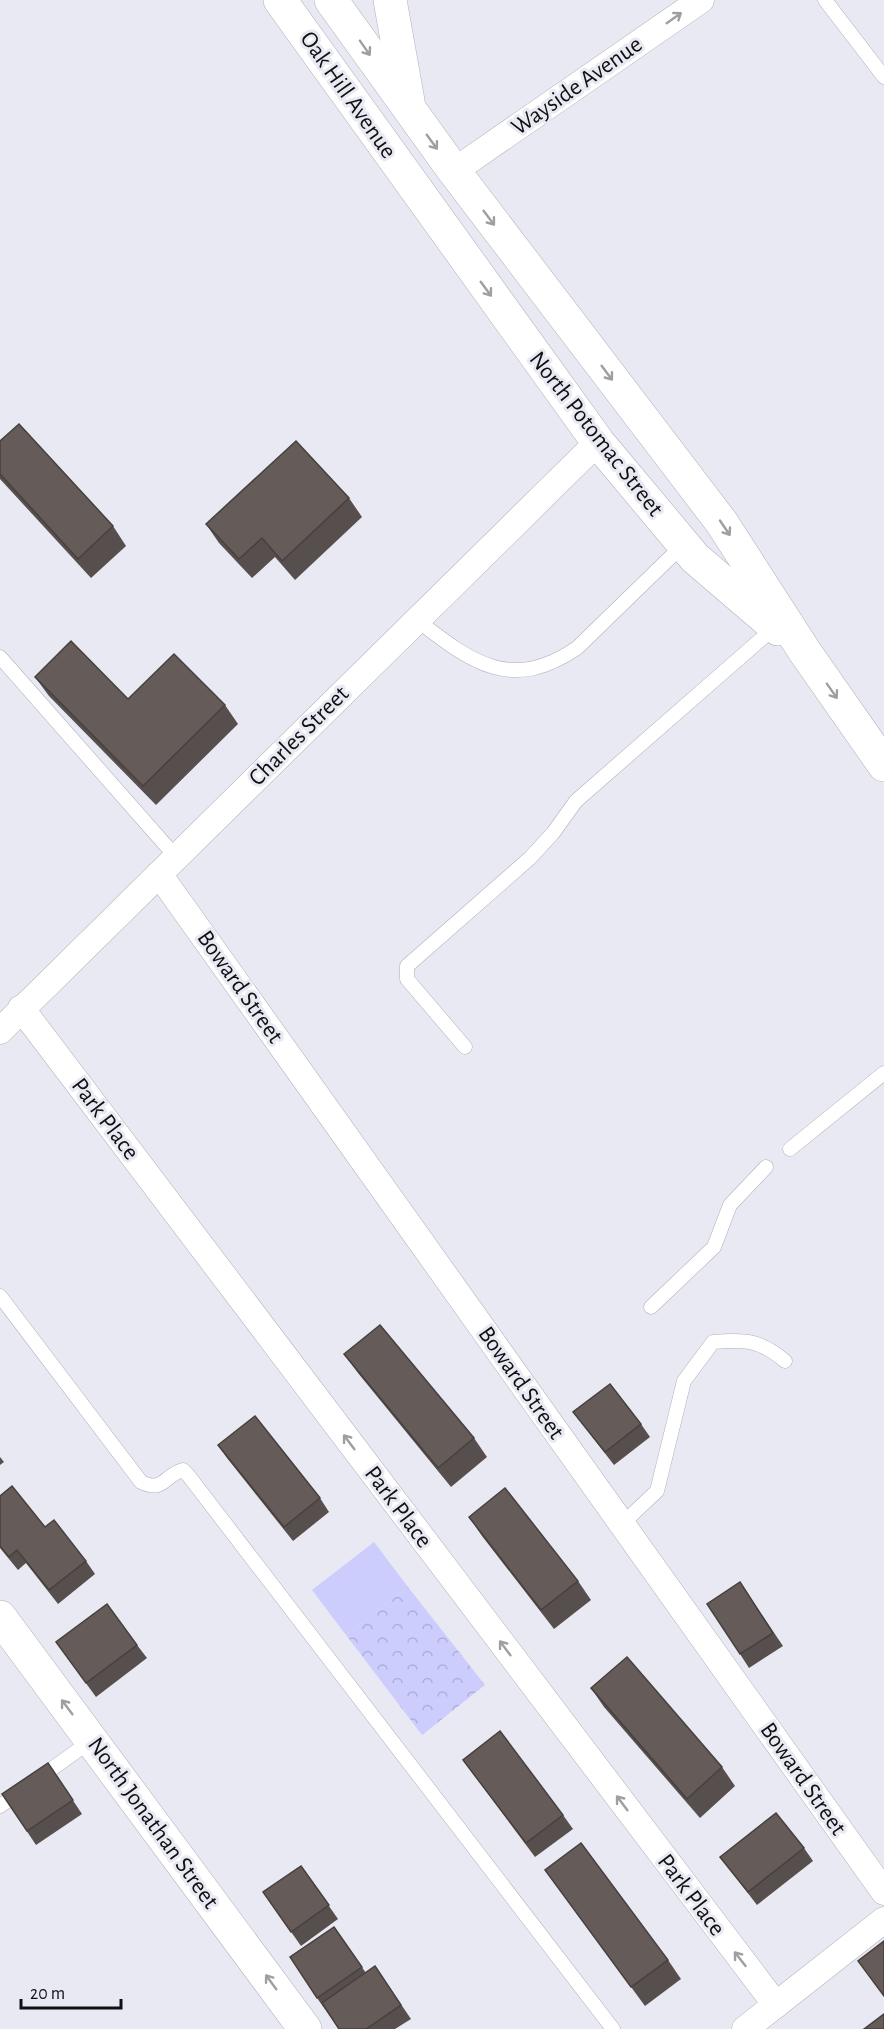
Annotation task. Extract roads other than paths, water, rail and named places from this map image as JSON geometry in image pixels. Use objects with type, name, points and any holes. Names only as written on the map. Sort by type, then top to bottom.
[{"type":"main road","name":"Oak Hill Avenue","points":[[280,0],[415,190]]},
{"type":"main road","name":"Oak Hill Avenue","points":[[332,0],[454,171]]},
{"type":"main road","points":[[390,0],[410,112]]},
{"type":"main road","name":"North Potomac Street","points":[[454,171],[722,524],[805,652],[884,765]]},
{"type":"main road","name":"North Potomac Street","points":[[415,190],[598,442],[684,545],[695,558],[805,652]]},
{"type":"main road","name":"North Jonathan Street","points":[[0,1617],[305,2029]]},
{"type":"street","name":"Wayside Avenue","points":[[454,171],[701,0]]},
{"type":"street","name":"Charles Street","points":[[0,1031],[598,442]]},
{"type":"street","name":"Boward Street","points":[[168,865],[622,1524],[884,1892]]},
{"type":"street","name":"Park Place","points":[[21,1008],[776,2005]]},
{"type":"street","points":[[745,2029],[884,1920]]},
{"type":"lane","points":[[825,0],[884,77]]},
{"type":"lane","points":[[417,620],[447,643],[489,667],[507,671],[544,666],[577,648],[684,545]]},
{"type":"lane","points":[[465,1047],[407,979],[407,966],[530,858],[553,833],[576,801],[775,627]]},
{"type":"lane","points":[[0,657],[168,865]]},
{"type":"lane","points":[[790,1149],[884,1072]]},
{"type":"lane","points":[[651,1308],[714,1248],[730,1205],[766,1167]]},
{"type":"lane","points":[[0,1296],[141,1482],[150,1486],[160,1485],[175,1472],[183,1470],[188,1475],[614,2029]]},
{"type":"lane","points":[[622,1524],[657,1491],[684,1381],[713,1342],[738,1340],[768,1347],[785,1361]]},
{"type":"lane","points":[[0,1806],[92,1740]]}]
